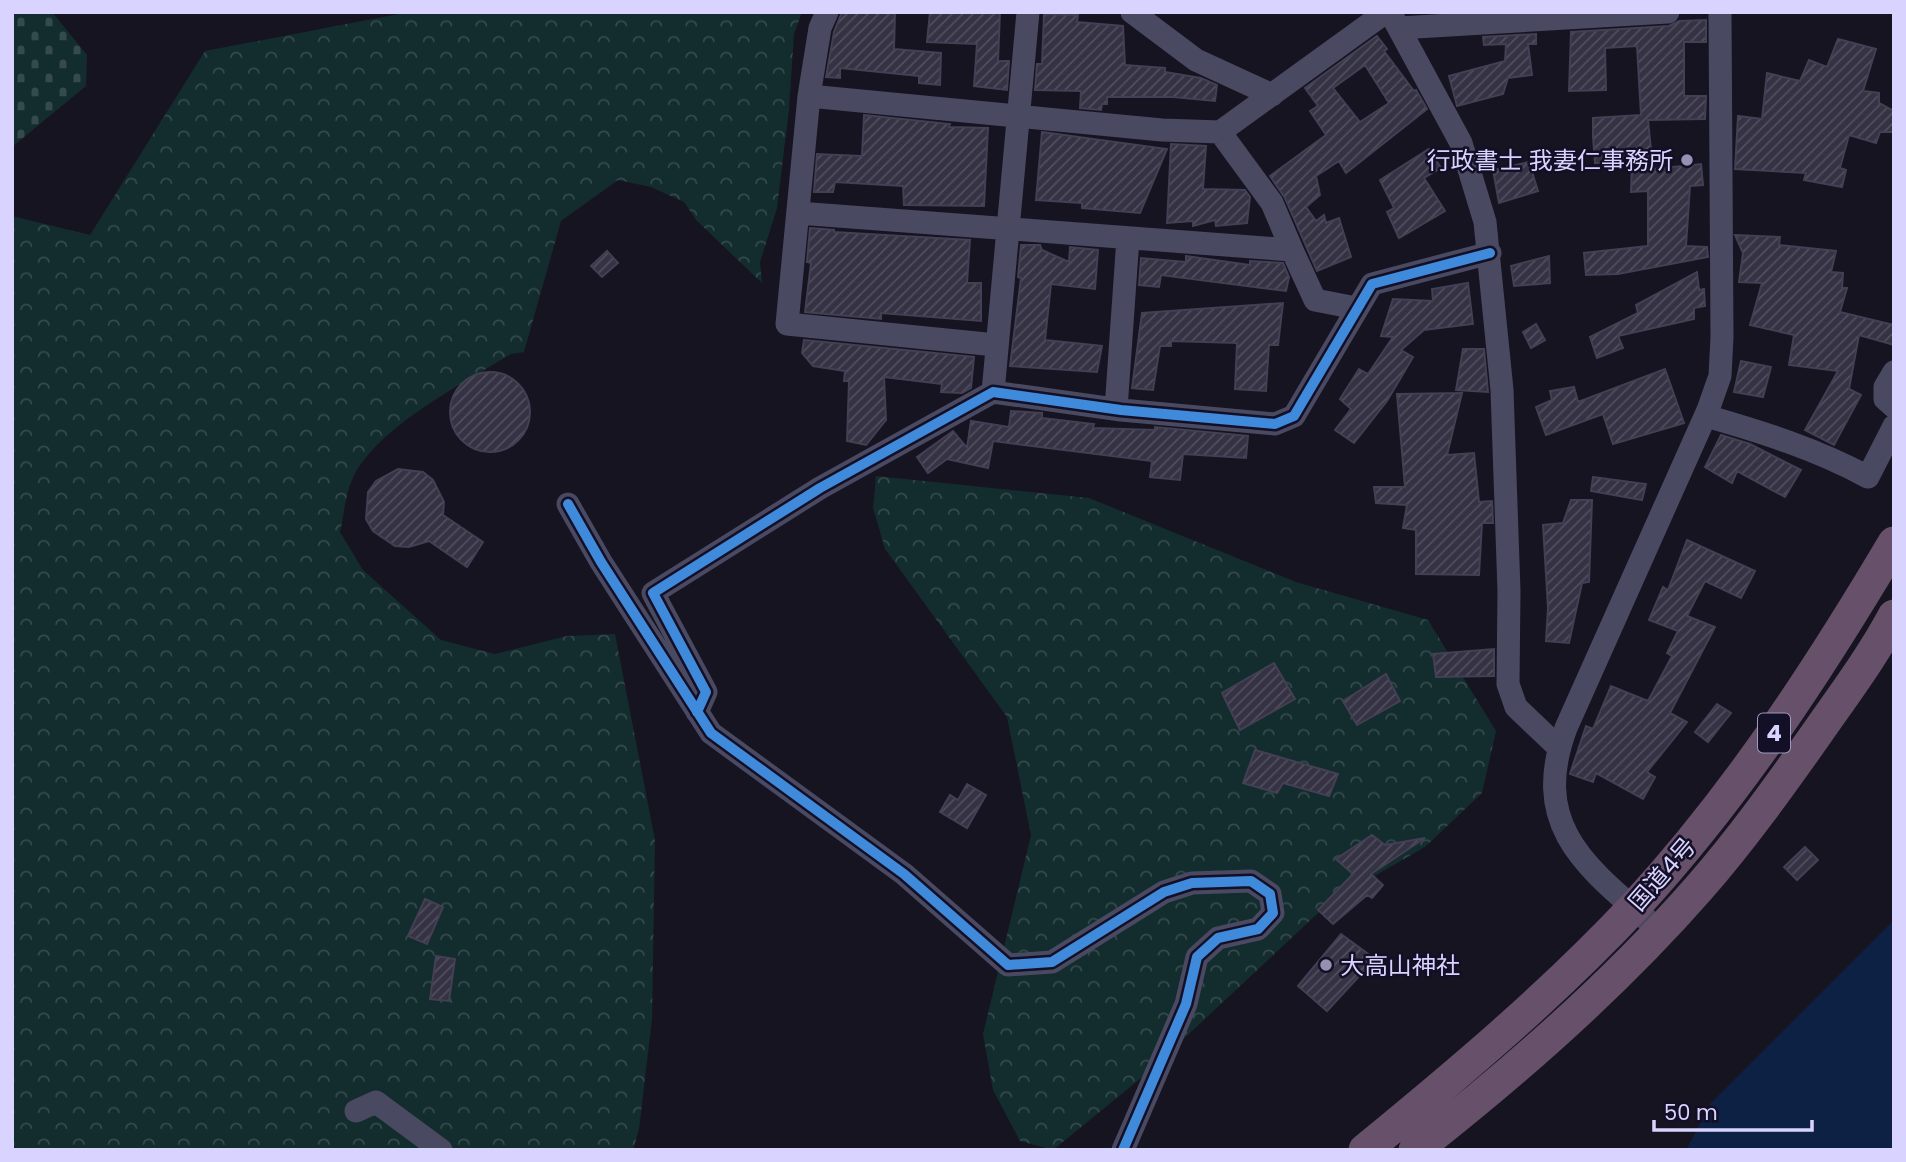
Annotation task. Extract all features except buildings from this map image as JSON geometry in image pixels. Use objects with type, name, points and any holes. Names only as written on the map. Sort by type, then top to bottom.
[{"type":"highway","name":"国道4号","points":[[1365,1150],[1462,1070],[1634,907],[1706,823],[1767,743],[1812,678],[1894,543]]},
{"type":"highway","name":"国道4号","points":[[1415,1150],[1543,1042],[1660,930],[1701,886],[1794,765],[1879,644],[1894,617]]},
{"type":"street","points":[[827,12],[820,28],[809,96],[787,324],[996,345]]},
{"type":"street","points":[[993,392],[1028,12]]},
{"type":"street","points":[[1132,12],[1196,60],[1272,95]]},
{"type":"street","points":[[809,96],[1019,114],[1162,130],[1220,132],[1392,17],[1668,12]]},
{"type":"street","points":[[1660,930],[1585,863],[1562,829],[1554,792],[1558,747],[1706,416],[1720,376],[1723,337],[1720,12]]},
{"type":"street","points":[[1392,17],[1461,144],[1485,222],[1502,390],[1509,591],[1508,684],[1516,707],[1558,747]]},
{"type":"street","points":[[1220,132],[1272,203],[1315,300],[1356,308]]},
{"type":"street","points":[[797,213],[1292,250]]},
{"type":"street","points":[[1116,409],[1128,238]]},
{"type":"street","points":[[697,712],[706,692],[653,593],[820,488],[993,392],[1116,409],[1275,424],[1294,416],[1372,284],[1490,253]]},
{"type":"street","points":[[1894,372],[1885,387],[1885,399],[1894,407]]},
{"type":"street","points":[[1706,416],[1785,440],[1832,458],[1868,477],[1894,426]]},
{"type":"street","points":[[568,504],[711,733],[904,874],[1008,965],[1052,962],[1164,892],[1192,883],[1251,881],[1269,894],[1273,913],[1258,929],[1218,938],[1196,957],[1186,1004],[1123,1150]]},
{"type":"street","points":[[355,1111],[376,1102],[441,1150]]},
{"type":"green space","points":[[12,12],[52,12],[87,55],[86,86],[12,147]]},
{"type":"green space","points":[[409,12],[802,12],[794,34],[789,109],[777,208],[760,262],[762,283],[696,220],[684,202],[651,187],[618,180],[561,221],[524,352],[511,354],[422,408],[380,442],[352,480],[340,532],[363,570],[441,640],[495,654],[567,636],[615,634],[655,840],[652,1019],[639,1129],[633,1150],[12,1150],[12,216],[90,235],[205,51]]},
{"type":"green space","points":[[876,476],[1089,498],[1296,582],[1428,620],[1496,731],[1482,793],[1425,847],[1331,901],[1146,1074],[1053,1150],[1020,1141],[993,1090],[983,1034],[1031,835],[1007,717],[885,549],[873,508]]},
{"type":"water","points":[[1894,920],[1894,1150],[1686,1150],[1711,1103]]},
{"type":"cycle path","points":[[697,712],[706,692],[653,593],[820,488],[993,392],[1121,410],[1275,424],[1294,416],[1372,284],[1490,253]]},
{"type":"cycle path","points":[[568,504],[601,562],[711,733],[904,874],[1008,965],[1052,962],[1164,892],[1192,883],[1251,881],[1270,894],[1273,913],[1258,929],[1218,938],[1197,957],[1186,1004],[1123,1150]]},
{"type":"place","name":"行政書士 我妻仁事務所","points":[[1687,160]]},
{"type":"place","name":"大高山神社","points":[[1326,965]]}]
